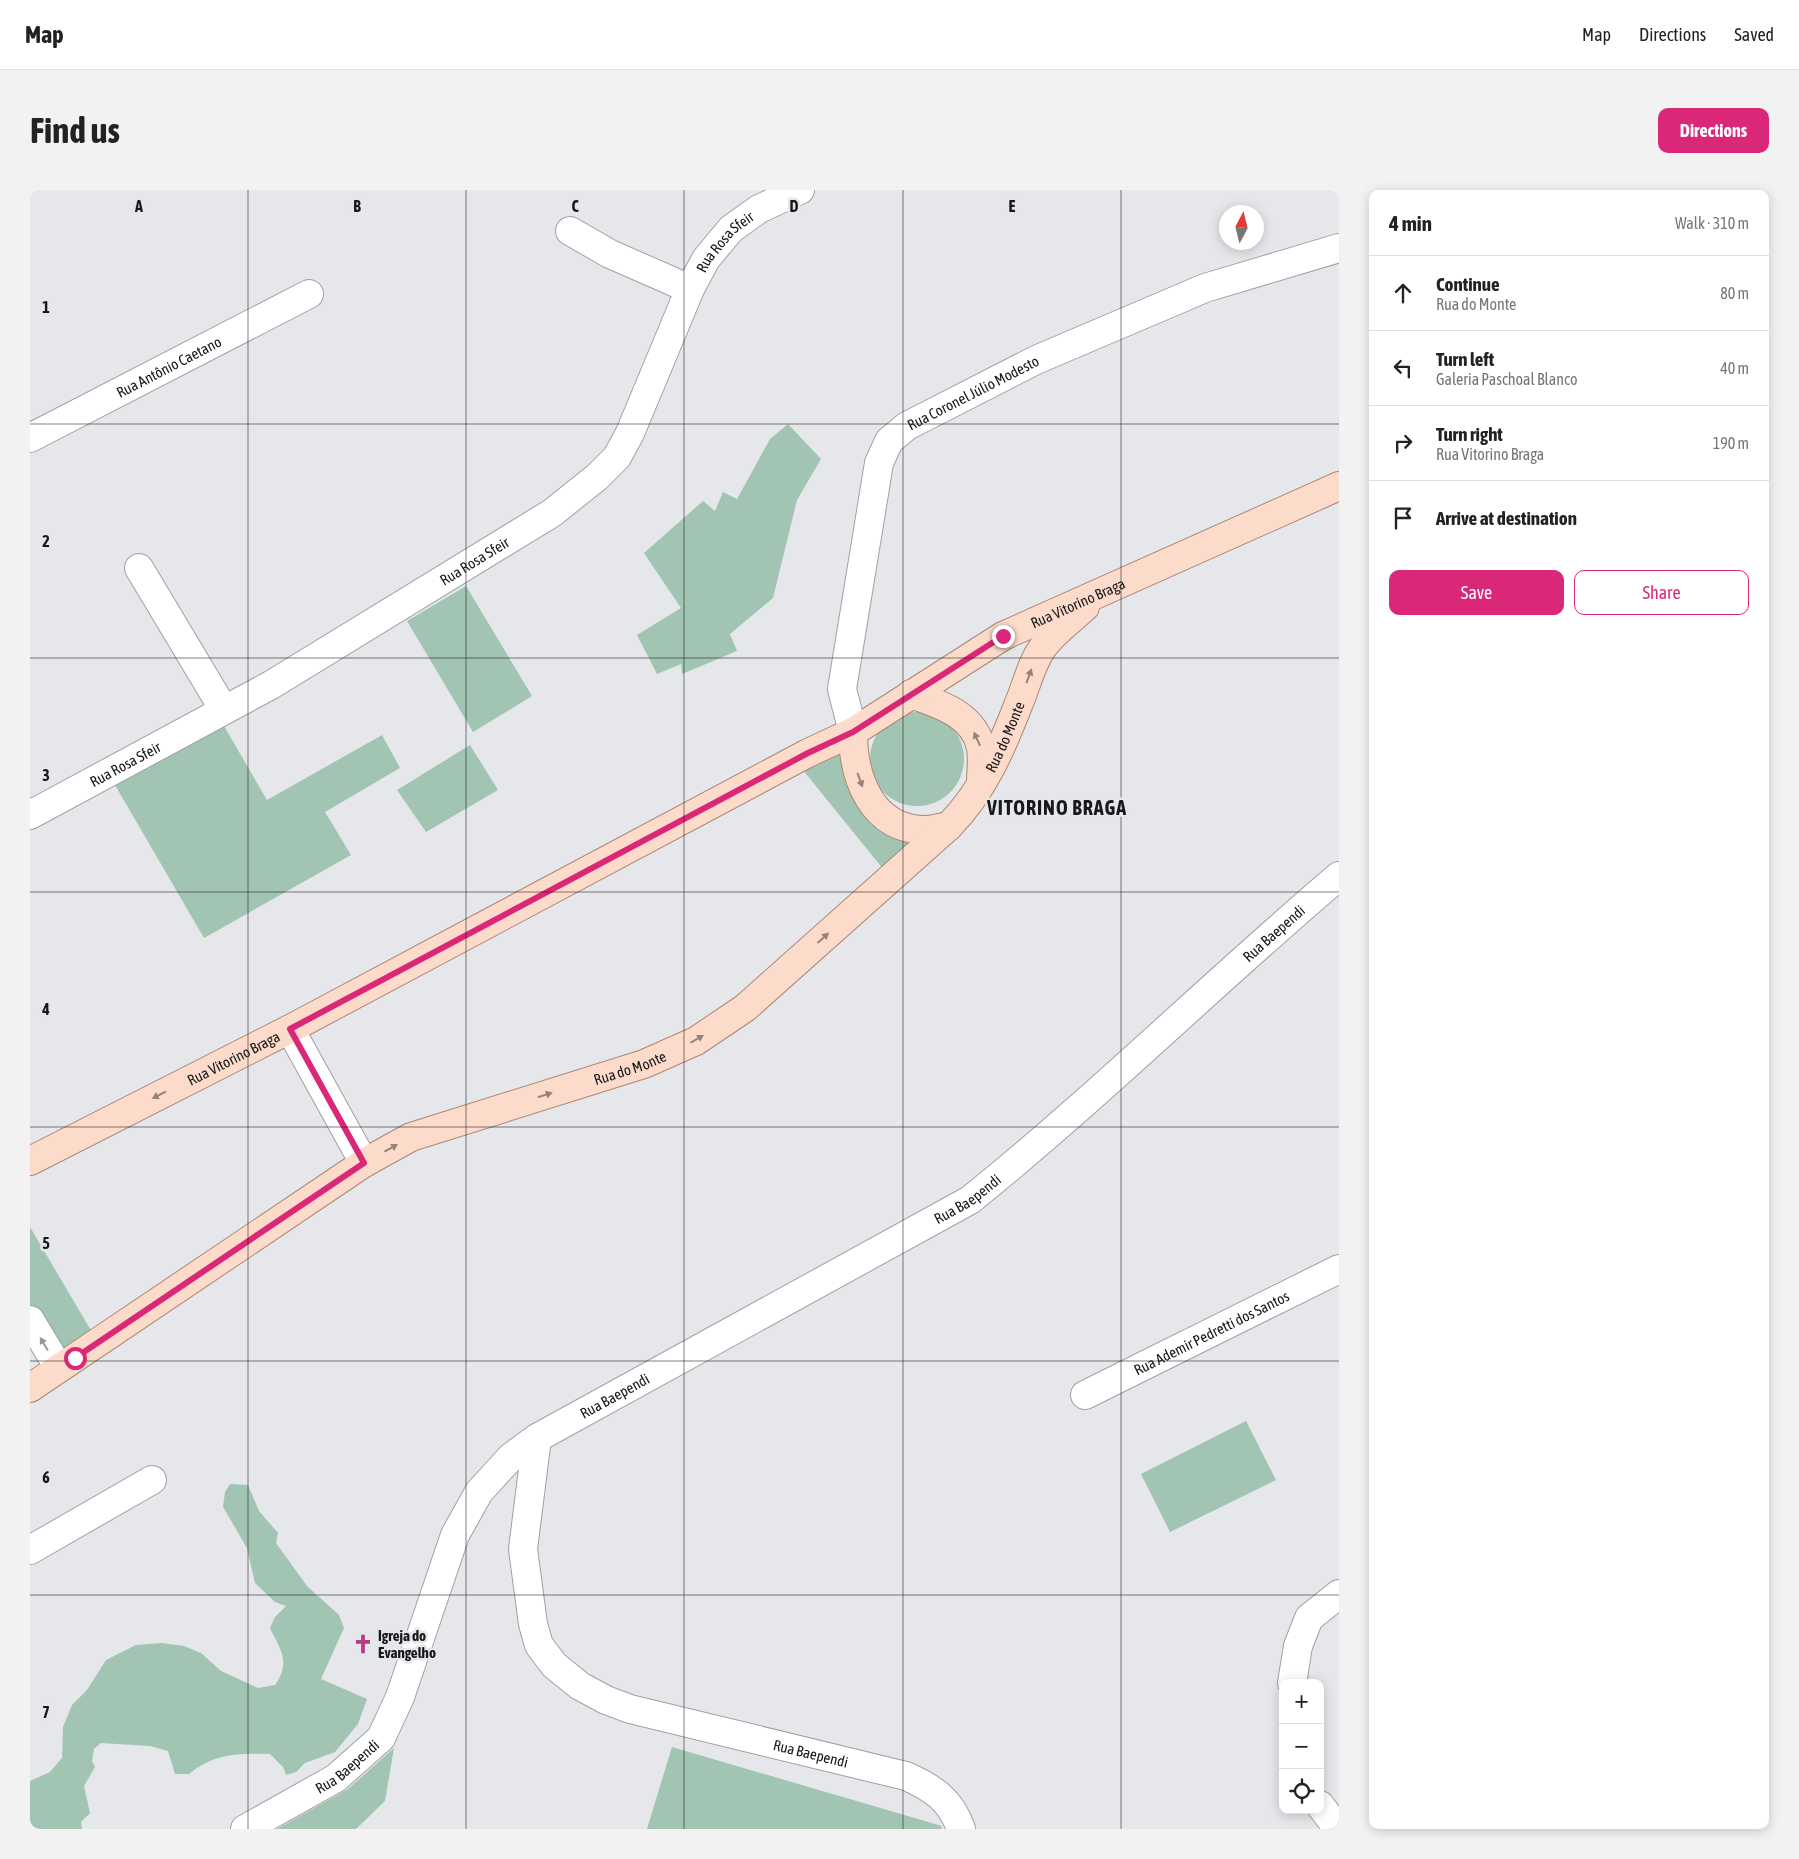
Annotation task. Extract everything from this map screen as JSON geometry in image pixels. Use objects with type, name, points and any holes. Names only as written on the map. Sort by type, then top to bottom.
[{"type":"main road","name":"Rua Vitorino Braga","points":[[30,1161],[290,1029],[800,758],[853,732],[1003,636],[1339,486]]},
{"type":"main road","name":"Rua do Monte","points":[[30,1388],[364,1163],[411,1137],[644,1064],[696,1041],[744,1008],[949,826],[981,787],[1006,736],[1031,669],[1044,646],[1101,592]]},
{"type":"main road","points":[[911,694],[943,706],[960,715],[972,728],[981,748],[981,787]]},
{"type":"main road","points":[[853,732],[853,758],[858,773],[866,795],[881,813],[902,825],[926,830],[949,826]]},
{"type":"street","name":"Rua Rosa Sfeir","points":[[30,815],[270,685],[552,513],[597,477],[618,457],[630,434],[690,289],[706,259],[731,229],[759,209],[800,190]]},
{"type":"street","points":[[570,231],[610,254],[690,289]]},
{"type":"street","name":"Rua Coronel Júlio Modesto","points":[[853,732],[842,689],[879,462],[890,441],[907,426],[1036,360],[1206,288],[1339,248]]},
{"type":"street","name":"Rua Antônio Caetano","points":[[30,438],[309,294]]},
{"type":"street","points":[[139,568],[224,710]]},
{"type":"street","name":"Rua Baependi","points":[[245,1829],[336,1778],[381,1738],[400,1697],[455,1535],[479,1492],[511,1457],[537,1438],[970,1200],[1031,1151],[1255,948],[1339,876]]},
{"type":"street","points":[[290,1029],[364,1163]]},
{"type":"street","name":"Rua Ademir Pedretti dos Santos","points":[[1085,1395],[1339,1269]]},
{"type":"street","points":[[30,1320],[59,1368]]},
{"type":"street","name":"Rua Baependi","points":[[537,1438],[523,1549],[533,1624],[539,1645],[554,1665],[580,1686],[606,1700],[630,1709],[906,1776],[939,1793],[956,1817],[960,1829]]},
{"type":"street","points":[[30,1550],[152,1480]]},
{"type":"street","points":[[1293,1679],[1298,1646],[1309,1618],[1339,1594]]},
{"type":"street","points":[[1324,1810],[1338,1829]]},
{"type":"green space","points":[[788,424],[821,459],[797,500],[773,598],[730,634],[737,651],[682,674],[681,664],[657,674],[637,635],[681,608],[644,553],[703,501],[715,511],[723,492],[737,499],[770,439]]},
{"type":"green space","points":[[466,586],[532,696],[473,732],[407,621]]},
{"type":"green space","points":[[917,712],[935,716],[950,726],[960,741],[964,759],[960,777],[950,792],[935,802],[917,806],[899,802],[884,792],[874,777],[870,759],[874,741],[884,726],[899,716]]},
{"type":"green space","points":[[217,714],[267,800],[382,735],[400,768],[325,812],[351,855],[204,938],[108,773]]},
{"type":"green space","points":[[851,737],[851,773],[920,834],[888,875],[798,764]]},
{"type":"green space","points":[[470,745],[498,790],[426,832],[397,790]]},
{"type":"green space","points":[[30,1227],[96,1339],[59,1360],[30,1310]]},
{"type":"green space","points":[[1246,1421],[1276,1480],[1170,1532],[1141,1474]]},
{"type":"green space","points":[[230,1484],[248,1485],[259,1511],[278,1533],[276,1543],[307,1586],[339,1615],[344,1628],[321,1679],[367,1699],[358,1724],[335,1752],[305,1763],[296,1772],[286,1775],[283,1767],[270,1754],[237,1754],[217,1758],[198,1767],[189,1774],[175,1774],[168,1751],[150,1746],[101,1743],[94,1749],[92,1761],[95,1767],[84,1786],[90,1813],[81,1822],[82,1829],[30,1829],[30,1781],[50,1772],[62,1758],[63,1727],[72,1705],[87,1690],[106,1660],[136,1645],[162,1643],[184,1646],[201,1653],[221,1671],[258,1688],[275,1685],[280,1677],[283,1670],[283,1656],[270,1628],[275,1617],[286,1606],[275,1602],[255,1583],[247,1548],[223,1507],[225,1492]]},
{"type":"green space","points":[[672,1747],[942,1826],[941,1829],[647,1829]]},
{"type":"green space","points":[[394,1748],[385,1801],[356,1829],[277,1829],[348,1789]]},
{"type":"place","name":"Igreja do Evangelho","points":[[363,1644]]},
{"type":"district","name":"VITORINO BRAGA","points":[[1057,807]]},
{"type":"route","points":[[75,1358],[364,1163],[290,1029],[808,753],[853,732],[970,655],[1003,636]]}]
